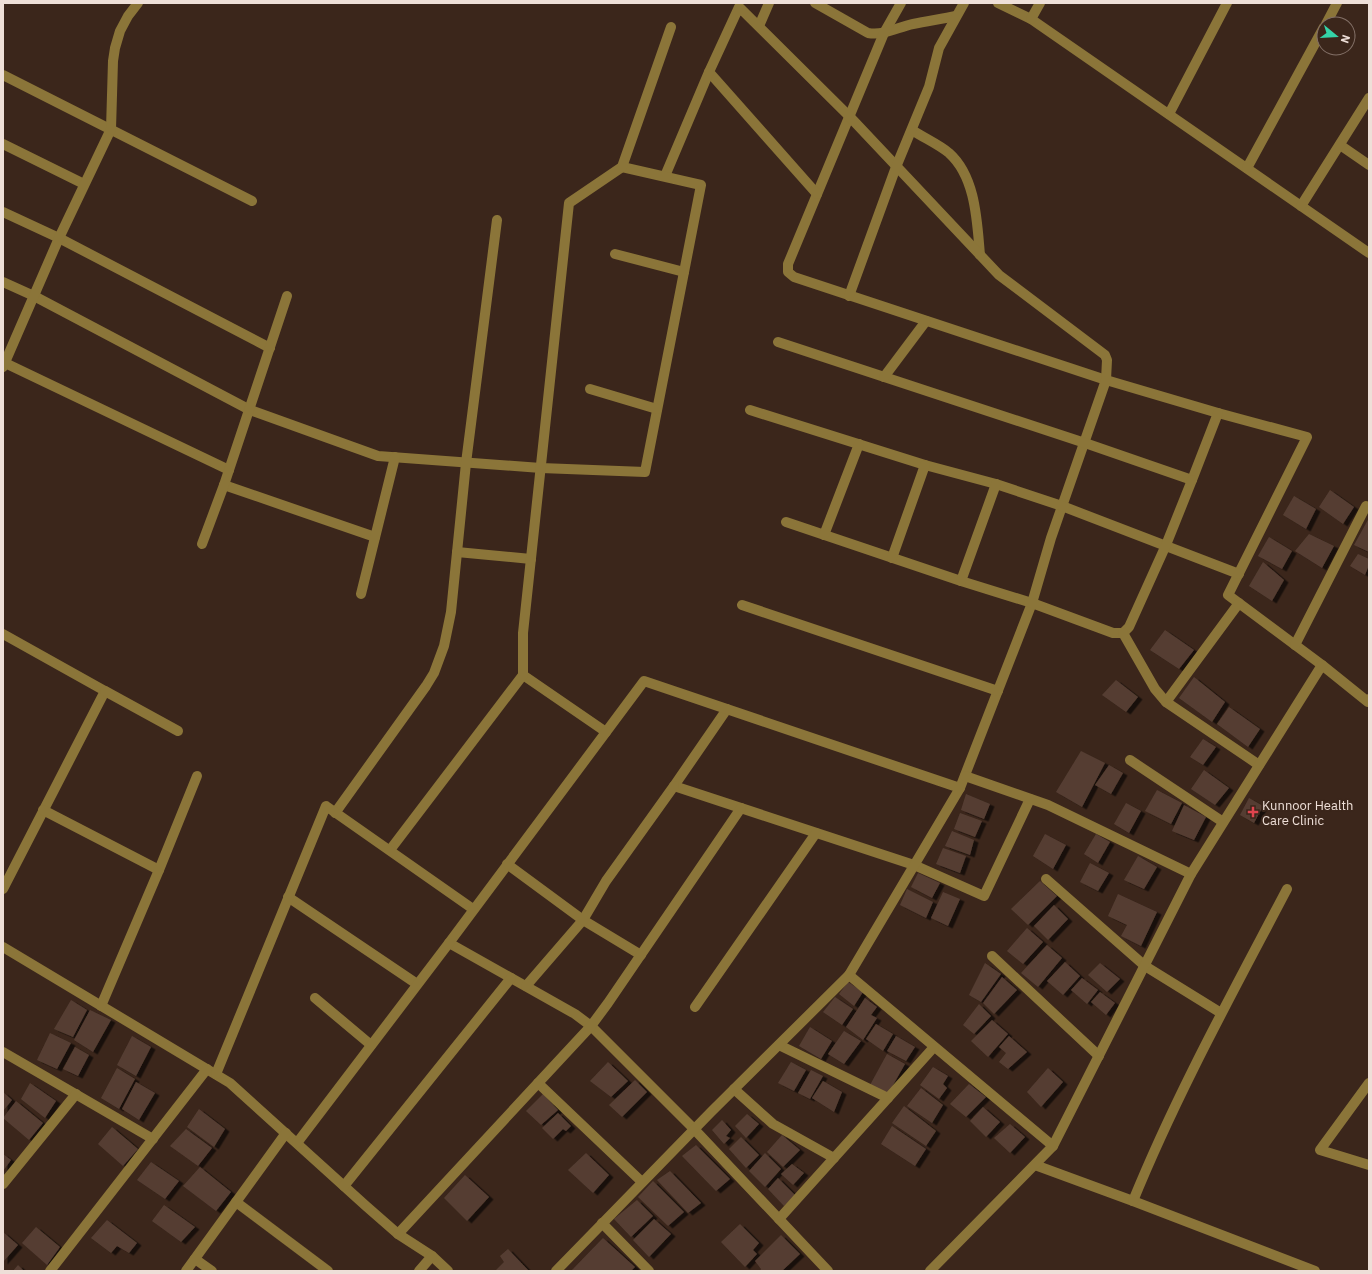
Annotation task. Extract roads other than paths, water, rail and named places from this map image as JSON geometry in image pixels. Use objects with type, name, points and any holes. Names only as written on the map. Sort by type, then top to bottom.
[{"type":"street","points":[[138,3],[128,16],[120,31],[115,48],[113,61],[111,129],[59,238],[4,364],[229,470]]},
{"type":"street","points":[[759,26],[769,3]]},
{"type":"street","points":[[815,3],[868,33],[875,35],[912,24],[956,16]]},
{"type":"street","points":[[901,3],[884,33],[788,264],[788,272],[794,277],[849,296],[1106,380],[1307,437],[1228,595],[1369,701]]},
{"type":"street","points":[[849,296],[896,167],[929,87],[939,48],[964,3]]},
{"type":"street","points":[[998,3],[1031,19],[1369,253]]},
{"type":"street","points":[[1031,19],[1040,3]]},
{"type":"street","points":[[1169,114],[1227,3]]},
{"type":"street","points":[[1330,16],[1337,3]]},
{"type":"street","points":[[556,1271],[694,1129],[849,975],[960,788],[1032,603],[1062,506],[1106,380],[1107,360],[1105,355],[1005,280],[850,117],[736,5],[665,176]]},
{"type":"street","points":[[390,850],[523,675],[523,633],[568,203],[622,167],[672,27]]},
{"type":"street","points":[[1247,168],[1316,42]]},
{"type":"street","points":[[709,72],[818,194]]},
{"type":"street","points":[[3,75],[252,201]]},
{"type":"street","points":[[1301,206],[1369,98]]},
{"type":"street","points":[[912,130],[948,153],[955,160],[962,171],[973,199],[980,255]]},
{"type":"street","points":[[3,144],[84,184]]},
{"type":"street","points":[[1340,145],[1369,165]]},
{"type":"street","points":[[3,282],[34,296],[250,410],[378,456],[541,468],[645,472],[701,185],[622,167]]},
{"type":"street","points":[[3,212],[59,238],[270,348]]},
{"type":"street","points":[[335,812],[426,686],[434,673],[442,653],[448,630],[466,463],[497,220]]},
{"type":"street","points":[[615,254],[684,272]]},
{"type":"street","points":[[202,544],[250,410],[287,296]]},
{"type":"street","points":[[884,377],[926,321]]},
{"type":"street","points":[[778,342],[1085,442],[1192,480]]},
{"type":"street","points":[[590,389],[657,409]]},
{"type":"street","points":[[750,410],[925,464],[996,484],[1062,506],[1239,574]]},
{"type":"street","points":[[786,522],[961,581],[1032,603],[1113,633],[1123,633],[1129,627],[1166,545],[1218,413]]},
{"type":"street","points":[[824,535],[859,444]]},
{"type":"street","points":[[361,594],[395,458]]},
{"type":"street","points":[[892,558],[925,464]]},
{"type":"street","points":[[961,581],[996,484]]},
{"type":"street","points":[[224,485],[375,537]]},
{"type":"street","points":[[1295,645],[1366,506]]},
{"type":"street","points":[[457,552],[531,559]]},
{"type":"street","points":[[1166,702],[1239,603]]},
{"type":"street","points":[[742,605],[998,691]]},
{"type":"street","points":[[1123,633],[1155,689],[1166,702],[1259,765]]},
{"type":"street","points":[[3,634],[178,731]]},
{"type":"street","points":[[930,1271],[1053,1146],[1191,874],[1322,665]]},
{"type":"street","points":[[523,675],[606,732]]},
{"type":"street","points":[[297,1143],[449,943],[644,681],[960,788]]},
{"type":"street","points":[[3,889],[105,691]]},
{"type":"street","points":[[526,986],[582,920],[606,881],[727,709]]},
{"type":"street","points":[[1130,760],[1223,822]]},
{"type":"street","points":[[101,1006],[197,776]]},
{"type":"street","points":[[965,776],[1048,805],[1191,874]]},
{"type":"street","points":[[674,786],[914,866],[984,896],[1030,799]]},
{"type":"street","points":[[50,1271],[153,1139],[212,1072],[326,806],[473,909]]},
{"type":"street","points":[[398,1234],[591,1026],[741,808]]},
{"type":"street","points":[[43,810],[159,870]]},
{"type":"street","points":[[695,1007],[816,833]]},
{"type":"street","points":[[507,864],[582,920],[641,955]]},
{"type":"street","points":[[1046,879],[1145,966],[1221,1014]]},
{"type":"street","points":[[1133,1201],[1172,1112],[1221,1014],[1287,889]]},
{"type":"street","points":[[288,897],[417,984]]},
{"type":"street","points":[[449,943],[574,1014],[591,1026],[694,1129],[828,1271]]},
{"type":"street","points":[[3,947],[230,1083],[398,1234],[432,1256],[448,1271]]},
{"type":"street","points":[[992,956],[1099,1056]]},
{"type":"street","points":[[849,975],[1053,1146]]},
{"type":"street","points":[[344,1186],[511,978]]},
{"type":"street","points":[[315,998],[371,1045]]},
{"type":"street","points":[[779,1045],[888,1098]]},
{"type":"street","points":[[779,1219],[934,1047]]},
{"type":"street","points":[[3,1052],[153,1139]]},
{"type":"street","points":[[538,1083],[642,1182]]},
{"type":"street","points":[[1369,1083],[1320,1150],[1369,1165]]},
{"type":"street","points":[[734,1089],[773,1124],[834,1158]]},
{"type":"street","points":[[3,1184],[76,1094]]},
{"type":"street","points":[[186,1271],[286,1133]]},
{"type":"street","points":[[1034,1165],[1133,1201],[1315,1271]]},
{"type":"street","points":[[236,1202],[328,1271]]},
{"type":"street","points":[[602,1223],[649,1271]]},
{"type":"street","points":[[419,1271],[432,1256]]},
{"type":"street","points":[[195,1259],[212,1271]]},
{"type":"place","name":"Kunnoor Health Care Clinic","points":[[1253,812]]}]
